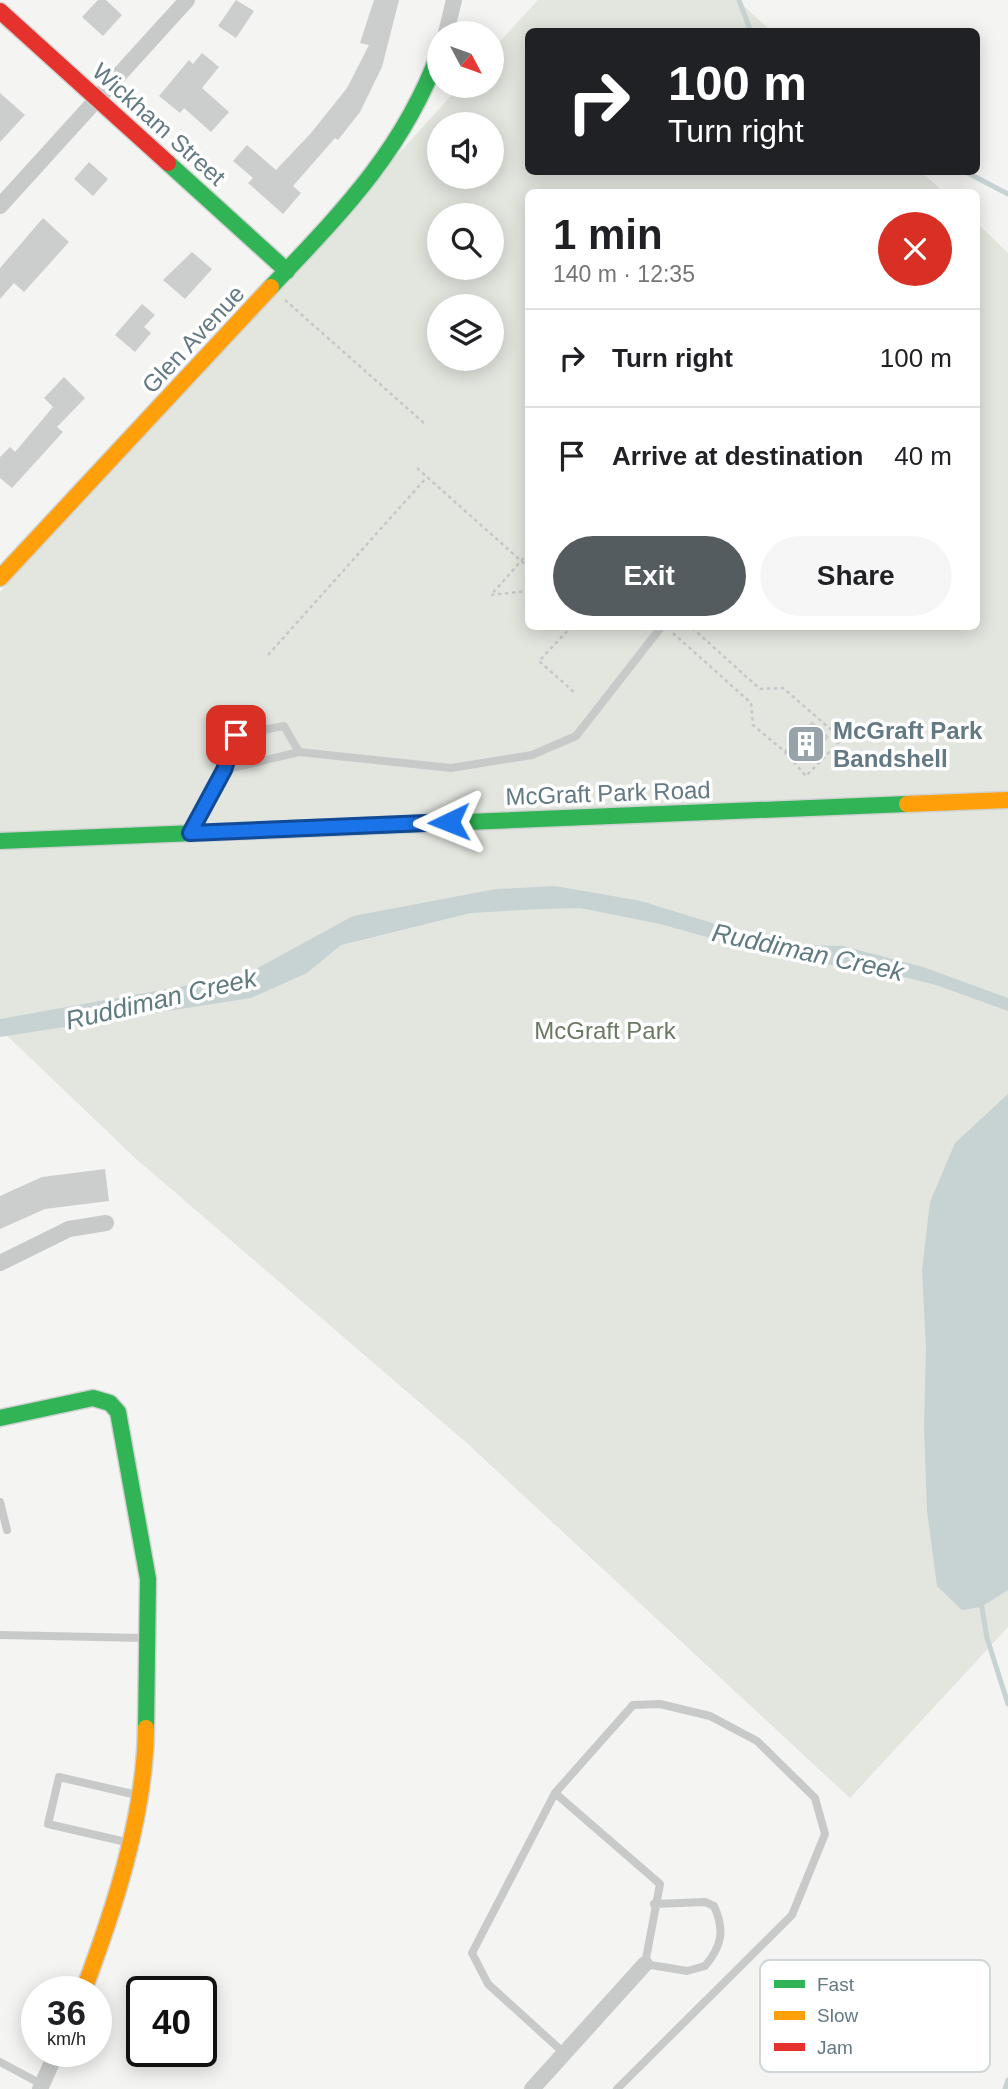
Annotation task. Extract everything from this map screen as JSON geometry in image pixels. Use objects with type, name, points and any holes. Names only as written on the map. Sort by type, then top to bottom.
[{"type":"street","points":[[0,206],[187,0]]},
{"type":"street","points":[[449,21],[454,0]]},
{"type":"street","name":"Wickham Street","points":[[0,11],[288,271]]},
{"type":"street","name":"Glen Avenue","points":[[0,578],[288,271],[386,161],[408,124],[427,80]]},
{"type":"street","name":"McGraft Park Road","points":[[0,841],[1008,800]]},
{"type":"street","points":[[0,1263],[69,1228],[106,1223]]},
{"type":"street","points":[[0,1418],[93,1398],[110,1403],[118,1412],[148,1579],[146,1766],[112,1916],[89,1976]]},
{"type":"street","points":[[532,2089],[645,1964]]},
{"type":"street","points":[[41,2087],[50,2067]]},
{"type":"lane","points":[[224,770],[299,752],[451,768],[532,755],[576,736],[661,630]]},
{"type":"lane","points":[[190,833],[224,770],[236,735],[284,726],[299,752]]},
{"type":"lane","points":[[0,1502],[7,1530]]},
{"type":"lane","points":[[0,1635],[147,1638]]},
{"type":"lane","points":[[564,2053],[488,1984],[472,1953],[555,1793],[633,1704],[660,1703],[710,1716],[757,1741],[815,1798],[825,1834],[792,1915],[617,2089]]},
{"type":"lane","points":[[129,1842],[48,1824],[59,1777],[139,1796]]},
{"type":"lane","points":[[555,1793],[660,1884],[654,1904],[645,1964],[687,1971],[705,1966],[722,1940],[720,1920],[714,1906],[705,1902],[654,1904]]},
{"type":"lane","points":[[0,2062],[41,2087]]},
{"type":"path","points":[[283,298],[425,424]]},
{"type":"path","points":[[417,468],[525,565]]},
{"type":"path","points":[[268,655],[427,477]]},
{"type":"path","points":[[525,556],[491,595],[525,592]]},
{"type":"path","points":[[568,630],[538,661],[575,693]]},
{"type":"path","points":[[669,630],[751,703],[753,725],[784,751],[806,776],[842,740],[783,688],[760,690],[695,630]]},
{"type":"green space","name":"McGraft Park","points":[[538,0],[737,0],[768,28],[525,28],[525,175],[924,175],[941,189],[525,189],[525,630],[980,630],[980,226],[1008,253],[1008,1627],[850,1798],[469,1445],[134,1157],[0,1029],[0,592],[427,122],[427,189],[504,189],[504,112],[436,112],[449,98],[504,98],[504,37]]},
{"type":"water","name":"Ruddiman Creek","points":[[555,886],[641,901],[783,945],[843,946],[923,967],[1008,998],[1008,1011],[936,985],[872,969],[794,961],[660,924],[580,908],[539,909],[471,913],[341,945],[307,973],[251,998],[0,1037],[0,1019],[245,975],[353,916],[496,889]]},
{"type":"water","points":[[1008,1094],[1008,1590],[981,1607],[962,1610],[937,1586],[927,1511],[924,1427],[926,1348],[922,1270],[930,1202],[955,1143]]},
{"type":"building","points":[[98,0],[106,0],[122,15],[103,36],[82,17]]},
{"type":"building","points":[[236,0],[254,11],[236,38],[218,26]]},
{"type":"building","points":[[374,0],[399,0],[382,67],[360,112],[338,140],[335,138],[293,186],[301,193],[283,214],[248,183],[253,178],[233,161],[247,145],[276,170],[311,133],[347,88],[369,45],[360,43]]},
{"type":"building","points":[[202,53],[219,67],[202,88],[229,112],[211,132],[184,108],[180,113],[159,96],[189,60],[193,64]]},
{"type":"building","points":[[0,93],[25,115],[0,142]]},
{"type":"building","points":[[89,162],[108,179],[93,196],[74,179]]},
{"type":"building","points":[[43,218],[69,242],[24,292],[14,283],[0,299],[0,268]]},
{"type":"building","points":[[192,252],[212,269],[185,299],[163,280]]},
{"type":"building","points":[[142,304],[155,315],[144,327],[151,333],[135,352],[115,335]]},
{"type":"building","points":[[64,377],[85,398],[57,427],[63,432],[12,488],[0,478],[0,457],[10,447],[15,452],[53,407],[44,398]]},
{"type":"building","name":"McGraft Park Bandshell","points":[[812,721],[829,737],[805,763],[784,751]]},
{"type":"building","points":[[105,1169],[109,1201],[45,1209],[0,1229],[0,1196],[42,1177]]},
{"type":"waterway","points":[[739,0],[750,28]]},
{"type":"waterway","points":[[972,175],[1008,194]]},
{"type":"waterway","points":[[981,1602],[987,1638],[1008,1704]]},
{"type":"waterway","points":[[1005,2089],[1008,2080]]},
{"type":"traffic: fast","points":[[271,287],[368,179],[407,120],[427,81]]},
{"type":"traffic: fast","points":[[168,163],[287,271]]},
{"type":"traffic: fast","points":[[0,841],[907,804]]},
{"type":"traffic: fast","points":[[0,1418],[93,1398],[110,1403],[118,1412],[148,1579],[146,1728]]},
{"type":"traffic: slow","points":[[0,578],[271,287]]},
{"type":"traffic: slow","points":[[907,804],[1008,800]]},
{"type":"traffic: slow","points":[[89,1976],[106,1929],[134,1829],[146,1728]]},
{"type":"traffic: jam","points":[[0,11],[168,163]]},
{"type":"place","name":"McGraft Park Bandshell","points":[[806,744]]},
{"type":"route","points":[[236,735],[224,770],[190,833],[449,822]]}]
